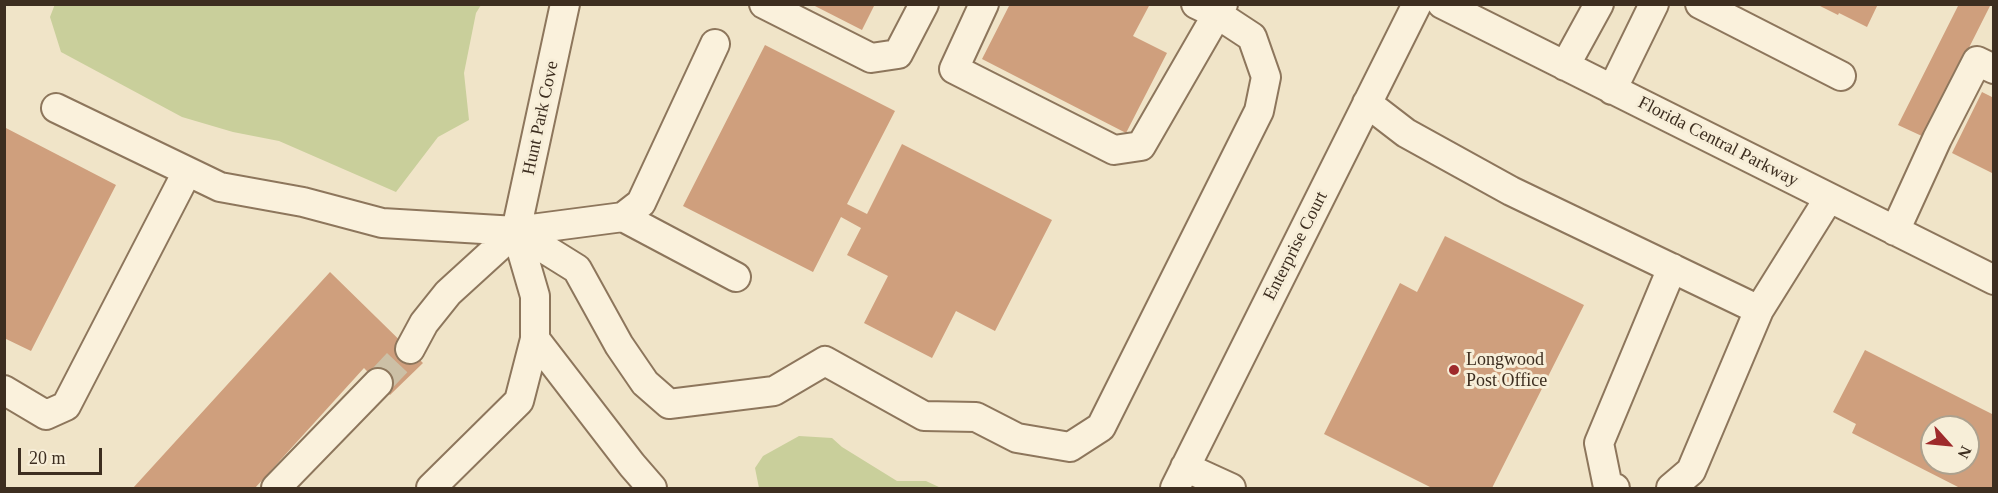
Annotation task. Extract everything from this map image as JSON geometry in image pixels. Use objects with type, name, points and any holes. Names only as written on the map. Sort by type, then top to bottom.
[{"type":"street","name":"Hunt Park Cove","points":[[516,231],[566,4]]},
{"type":"street","points":[[764,4],[871,58],[898,54],[924,4]]},
{"type":"street","points":[[516,231],[577,269],[619,345],[638,374],[669,404],[774,391],[825,361],[924,416],[976,417],[1017,438],[1070,447],[1101,427],[1259,111],[1266,78],[1252,37],[1212,8],[1141,146],[1114,150],[954,69],[984,4]]},
{"type":"street","name":"Enterprise Court","points":[[1180,478],[1417,4]]},
{"type":"street","name":"Florida Central Parkway","points":[[1442,4],[1994,280]]},
{"type":"street","points":[[1565,66],[1599,4]]},
{"type":"street","points":[[1612,90],[1654,4]]},
{"type":"street","points":[[1700,4],[1841,76]]},
{"type":"street","points":[[623,218],[641,202],[715,44]]},
{"type":"street","points":[[1895,231],[1937,139],[1977,61],[1994,69]]},
{"type":"street","points":[[1367,104],[1406,133],[1511,191],[1759,310]]},
{"type":"street","points":[[56,108],[220,187],[303,202],[382,223],[516,231],[623,218],[736,277]]},
{"type":"street","points":[[4,390],[46,415],[66,406],[187,172]]},
{"type":"street","points":[[1671,489],[1691,471],[1759,310],[1829,198]]},
{"type":"street","points":[[431,489],[519,401],[535,339],[535,296],[516,231]]},
{"type":"street","points":[[410,349],[424,323],[448,292],[516,231]]},
{"type":"street","points":[[1615,489],[1608,487],[1599,443],[1672,268]]},
{"type":"street","points":[[535,339],[652,489]]},
{"type":"street","points":[[276,489],[378,383]]},
{"type":"street","points":[[1180,478],[1231,489]]},
{"type":"green space","points":[[55,4],[481,5],[476,13],[464,73],[469,120],[438,137],[396,192],[279,141],[233,132],[182,117],[61,52],[50,17]]},
{"type":"green space","points":[[799,436],[832,438],[842,447],[897,481],[926,481],[941,488],[759,488],[755,468],[763,456]]},
{"type":"building","points":[[811,4],[875,4],[862,30]]},
{"type":"building","points":[[1010,4],[1150,4],[1133,36],[1167,53],[1126,133],[982,59]]},
{"type":"building","points":[[1816,4],[1878,4],[1867,27]]},
{"type":"building","points":[[1959,4],[1991,4],[1924,137],[1898,125]]},
{"type":"building","points":[[765,45],[895,111],[847,204],[867,214],[902,144],[1052,220],[995,331],[956,311],[932,358],[864,323],[888,276],[847,255],[861,228],[841,217],[813,272],[683,206]]},
{"type":"building","points":[[1982,92],[1994,98],[1994,174],[1952,153]]},
{"type":"building","points":[[4,127],[116,185],[31,351],[4,338]]},
{"type":"building","name":"Longwood Post Office","points":[[1445,236],[1584,305],[1492,488],[1432,488],[1324,434],[1400,283],[1417,292]]},
{"type":"building","points":[[330,272],[423,363],[390,395],[364,368],[255,488],[133,488]]},
{"type":"building","points":[[1865,350],[1994,415],[1994,488],[1960,488],[1934,475],[1980,475],[1980,415],[1920,415],[1920,468],[1852,433],[1856,424],[1833,412]]},
{"type":"tunnel","points":[[378,383],[410,349]]},
{"type":"place","name":"Longwood Post Office","points":[[1454,370]]}]
